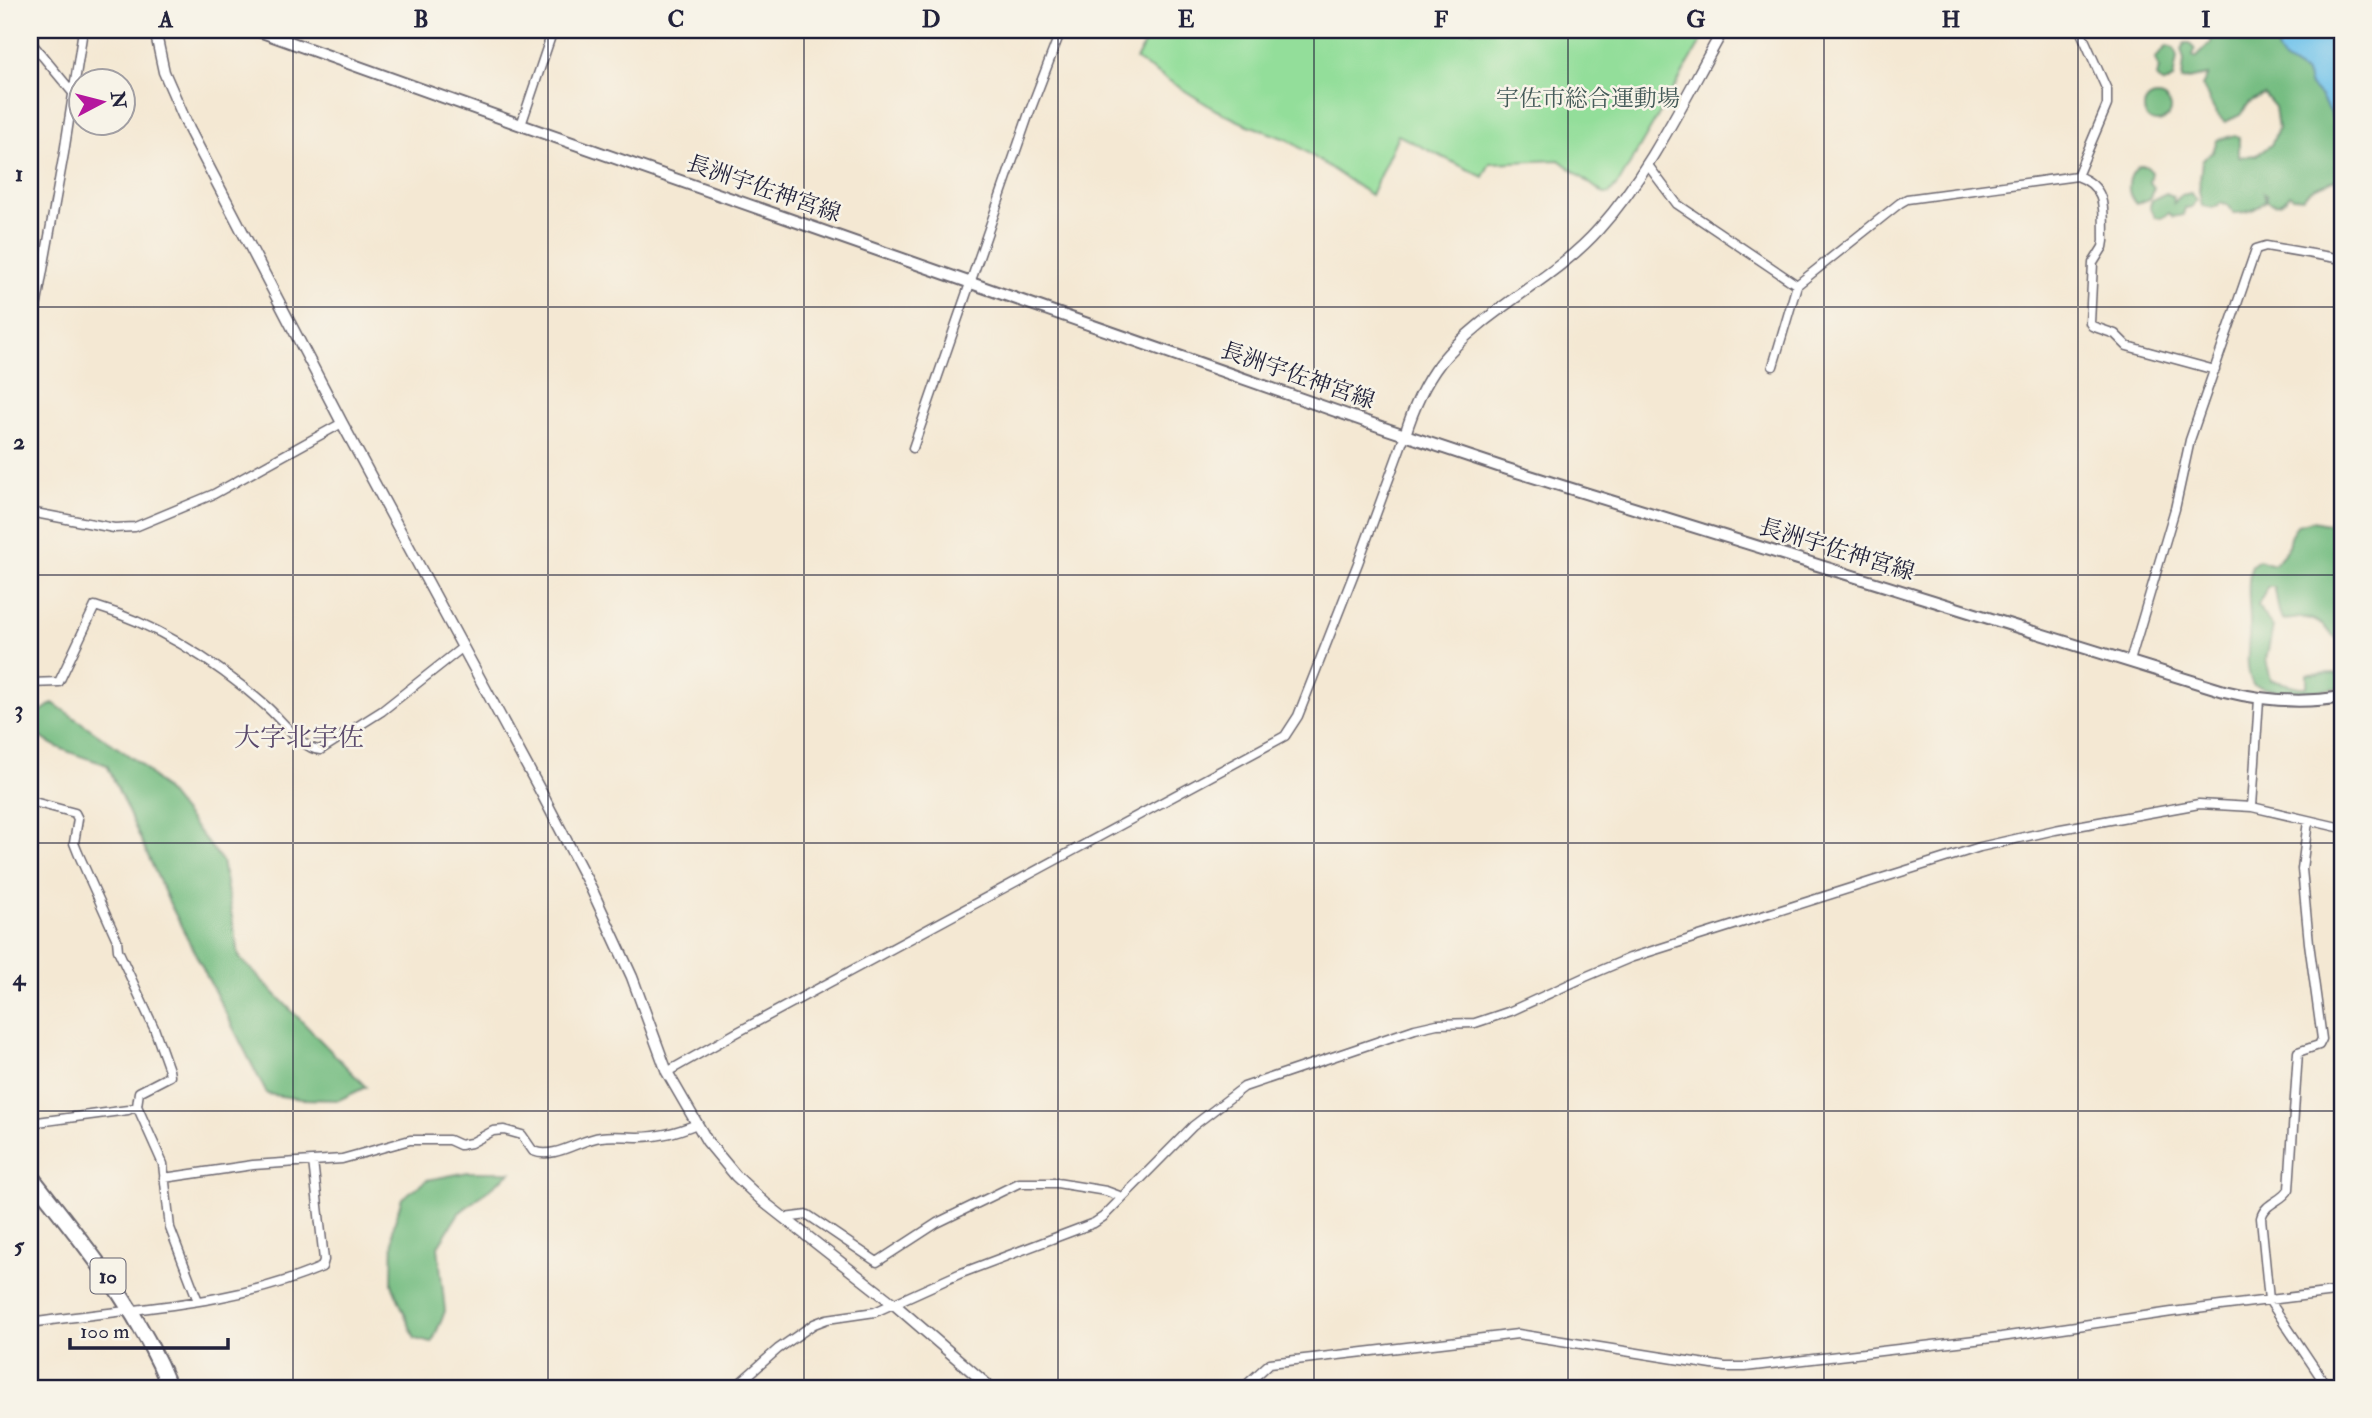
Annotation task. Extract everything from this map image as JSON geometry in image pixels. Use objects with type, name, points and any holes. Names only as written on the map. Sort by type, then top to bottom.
[{"type":"highway","name":"10","points":[[30,1175],[132,1311],[150,1341],[170,1388]]},
{"type":"main road","name":"長洲宇佐神宮線","points":[[256,30],[971,283],[1502,467],[2224,691],[2259,699],[2304,701],[2342,697]]},
{"type":"street","points":[[77,66],[83,30]]},
{"type":"street","points":[[155,30],[164,72],[174,99],[342,423],[541,792],[618,942],[667,1072],[707,1141],[736,1176],[783,1218],[895,1305],[990,1388]]},
{"type":"street","points":[[521,125],[553,30]]},
{"type":"street","points":[[913,447],[1028,116],[1061,30]]},
{"type":"street","points":[[667,1072],[736,1032],[1285,736],[1298,716],[1419,397],[1449,354],[1480,325],[1567,261],[1623,200],[1647,164],[1723,30]]},
{"type":"street","points":[[2077,176],[2108,97],[2080,30]]},
{"type":"street","points":[[30,41],[66,84]]},
{"type":"street","points":[[30,342],[66,134]]},
{"type":"street","points":[[1647,164],[1677,204],[1797,285]]},
{"type":"street","points":[[1773,366],[1797,285],[1907,199],[2077,176],[2097,187],[2102,200],[2104,241],[2092,263],[2091,324],[2115,334],[2127,346],[2215,369]]},
{"type":"street","points":[[2130,661],[2175,509],[2190,440],[2256,249],[2266,246],[2342,259]]},
{"type":"street","points":[[30,512],[114,528],[135,527],[214,494],[342,423]]},
{"type":"street","points":[[30,683],[59,682],[95,606],[164,633],[266,706],[310,748],[320,750],[382,711],[463,647]]},
{"type":"street","points":[[2252,807],[2259,699]]},
{"type":"street","points":[[30,801],[75,813],[78,819],[74,843],[154,1028],[170,1076],[139,1093],[137,1105],[161,1156],[170,1228],[198,1301]]},
{"type":"street","points":[[734,1388],[801,1330],[814,1324],[827,1319],[875,1312],[895,1305],[959,1274],[1087,1227],[1103,1217],[1206,1114],[1244,1087],[1285,1072],[1415,1029],[1437,1024],[1475,1023],[1511,1011],[1630,958],[1990,845],[2188,805],[2252,807],[2342,828]]},
{"type":"street","points":[[2308,821],[2302,859],[2303,879],[2322,1039],[2319,1045],[2298,1052],[2289,1189],[2284,1197],[2267,1207],[2262,1214],[2269,1300],[2328,1388]]},
{"type":"street","points":[[30,1123],[128,1110],[137,1105]]},
{"type":"street","points":[[164,1178],[253,1165],[342,1159],[410,1140],[471,1143],[493,1131],[504,1130],[522,1135],[533,1151],[543,1153],[573,1147],[600,1137],[674,1134],[697,1124]]},
{"type":"street","points":[[30,1324],[198,1301],[274,1285],[322,1267],[324,1260],[313,1161]]},
{"type":"street","points":[[783,1218],[808,1215],[877,1262],[960,1210],[1020,1184],[1057,1183],[1105,1191],[1122,1197]]},
{"type":"street","points":[[1242,1388],[1270,1363],[1518,1334],[1725,1367],[1745,1367],[2001,1337],[2342,1291]]},
{"type":"green space","name":"宇佐市総合運動場","points":[[1151,30],[1708,30],[1620,181],[1609,194],[1604,194],[1559,160],[1490,163],[1483,177],[1398,135],[1371,195],[1288,140],[1216,110],[1136,60]]},
{"type":"green space","points":[[2211,30],[2279,30],[2342,121],[2342,182],[2336,179],[2318,186],[2303,198],[2290,194],[2277,203],[2267,201],[2267,195],[2264,193],[2266,201],[2255,209],[2243,212],[2234,213],[2227,204],[2221,203],[2213,208],[2202,206],[2199,191],[2202,160],[2213,152],[2217,140],[2235,135],[2239,137],[2239,157],[2256,155],[2271,145],[2278,129],[2275,107],[2264,94],[2250,102],[2240,115],[2225,122],[2214,109],[2202,86],[2208,75],[2182,80],[2184,60],[2181,49],[2185,43],[2190,43],[2196,58],[2211,43]]},
{"type":"green space","points":[[2167,46],[2174,48],[2177,57],[2173,79],[2163,84],[2157,77],[2159,68],[2155,59]]},
{"type":"green space","points":[[2157,96],[2166,100],[2170,109],[2166,118],[2157,122],[2148,118],[2144,109],[2148,100]]},
{"type":"green space","points":[[2139,166],[2146,166],[2152,172],[2150,182],[2154,188],[2149,199],[2136,204],[2130,194],[2129,184],[2132,174]]},
{"type":"green space","points":[[2166,193],[2173,196],[2174,203],[2181,195],[2191,193],[2197,200],[2192,207],[2185,208],[2183,215],[2173,217],[2169,213],[2163,217],[2155,217],[2150,206],[2152,200]]},
{"type":"green space","points":[[2312,521],[2338,526],[2342,530],[2342,644],[2316,621],[2305,618],[2282,619],[2274,587],[2268,587],[2258,605],[2273,627],[2266,659],[2271,680],[2307,687],[2307,674],[2335,673],[2342,676],[2342,687],[2298,692],[2253,685],[2248,656],[2252,565],[2259,560],[2274,565],[2287,550],[2297,525]]},
{"type":"green space","points":[[53,703],[141,764],[168,793],[222,861],[239,957],[366,1087],[339,1100],[301,1099],[267,1094],[169,902],[107,765],[73,754],[39,736],[32,728],[30,719]]},
{"type":"green space","points":[[468,1172],[511,1172],[459,1213],[438,1246],[445,1311],[432,1343],[415,1339],[392,1284],[393,1228],[402,1198],[427,1180]]},
{"type":"water","points":[[2268,30],[2342,30],[2342,131],[2321,97],[2310,86],[2306,74],[2284,60],[2278,52],[2275,38]]},
{"type":"district","name":"大字北宇佐","points":[[299,737]]}]
